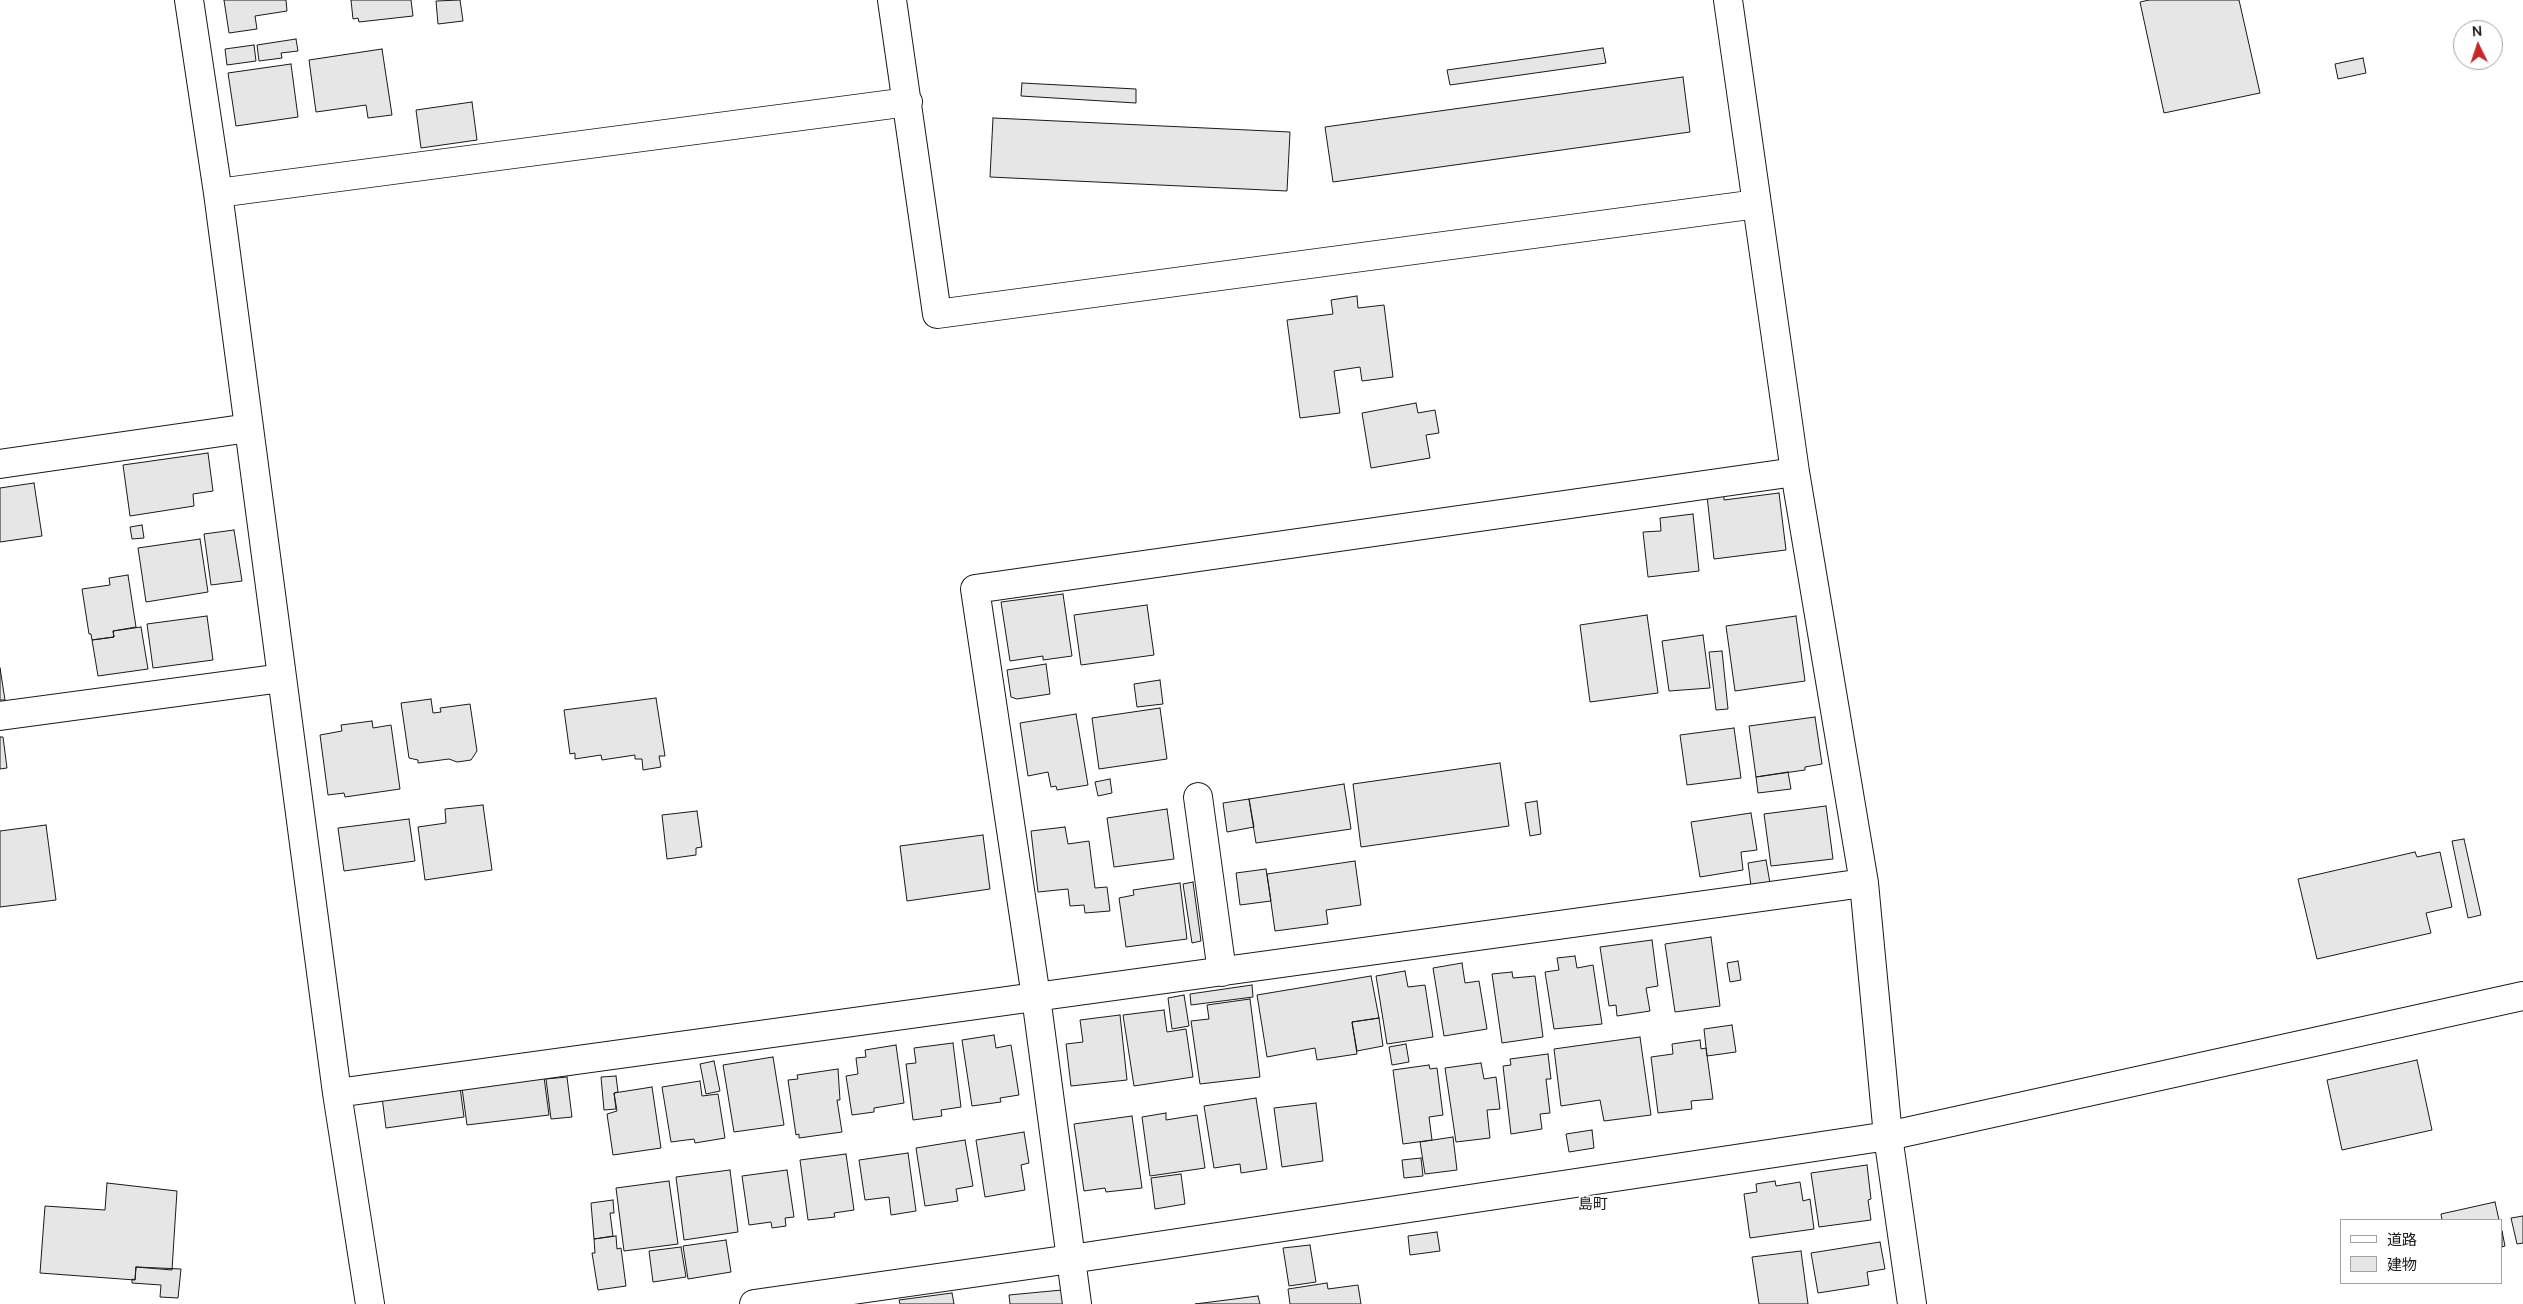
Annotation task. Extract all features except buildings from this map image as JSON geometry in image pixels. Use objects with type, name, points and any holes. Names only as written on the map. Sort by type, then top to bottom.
[{"type":"street","points":[[188,0],[218,193],[337,1093],[370,1304]]},
{"type":"street","points":[[892,0],[937,314],[1757,204]]},
{"type":"street","points":[[1728,0],[1795,472],[1864,883],[1888,1136],[1912,1304]]},
{"type":"street","points":[[218,193],[908,102]]},
{"type":"street","points":[[0,464],[249,428]]},
{"type":"street","points":[[1077,1304],[1036,997],[975,589],[1795,472]]},
{"type":"street","points":[[0,716],[282,678]]},
{"type":"street","points":[[1198,797],[1222,972]]},
{"type":"street","points":[[337,1093],[1864,883]]},
{"type":"street","points":[[754,1304],[1070,1259],[1888,1136],[2523,996]]},
{"type":"district","name":"島町","points":[[1593,1205]]}]
